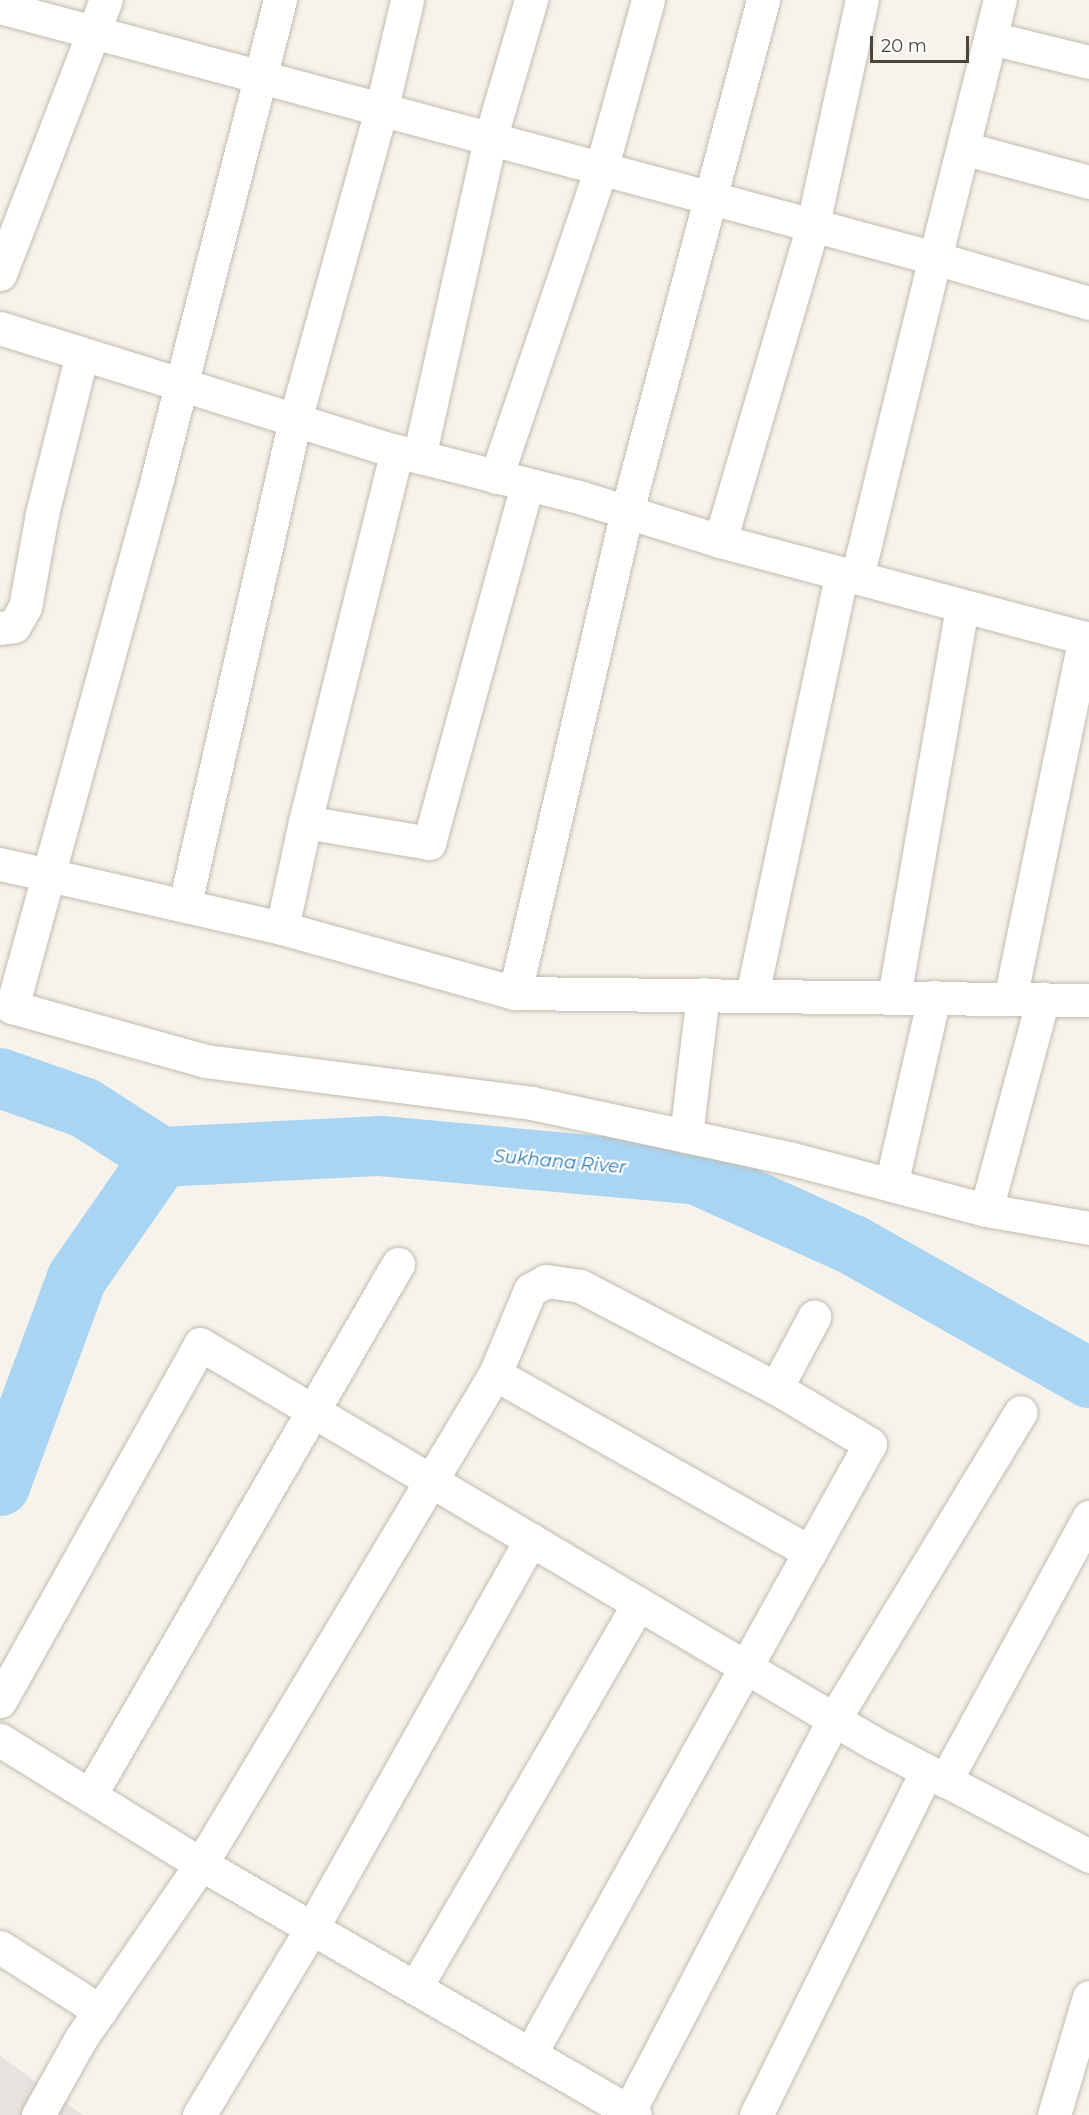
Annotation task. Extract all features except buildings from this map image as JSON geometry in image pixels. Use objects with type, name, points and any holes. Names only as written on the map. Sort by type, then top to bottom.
[{"type":"street","points":[[0,274],[106,0]]},
{"type":"street","points":[[280,0],[181,386],[50,878],[12,1007],[205,1060],[532,1103],[686,1136],[986,1210],[1089,1228]]},
{"type":"street","points":[[185,904],[295,420],[382,107],[407,0]]},
{"type":"street","points":[[282,928],[305,822],[408,454],[491,136],[531,0]]},
{"type":"street","points":[[305,822],[429,843],[512,481],[648,0]]},
{"type":"street","points":[[515,993],[627,512],[709,196],[763,0]]},
{"type":"street","points":[[720,542],[813,224],[862,0]]},
{"type":"street","points":[[752,995],[849,575],[935,258],[1000,0]]},
{"type":"street","points":[[0,7],[92,34],[382,107],[602,166],[1089,303]]},
{"type":"street","points":[[991,38],[1089,62]]},
{"type":"street","points":[[963,148],[1089,182]]},
{"type":"street","points":[[0,328],[181,386],[408,454],[627,512],[720,542],[1087,639],[1010,999]]},
{"type":"street","points":[[0,628],[14,626],[25,607],[42,514],[82,354]]},
{"type":"street","points":[[894,997],[962,606]]},
{"type":"street","points":[[0,864],[50,878],[185,904],[282,928],[515,993],[1089,1000]]},
{"type":"street","points":[[686,1136],[703,994]]},
{"type":"street","points":[[891,1185],[934,997]]},
{"type":"street","points":[[986,1210],[1043,999]]},
{"type":"street","points":[[90,1796],[398,1264]]},
{"type":"street","points":[[38,2115],[100,2011],[201,1864],[495,1374],[530,1290],[546,1281],[560,1281],[580,1286],[776,1388],[870,1444],[530,2054]]},
{"type":"street","points":[[776,1388],[814,1317]]},
{"type":"street","points":[[0,1701],[200,1344],[834,1719],[936,1776],[1089,1856]]},
{"type":"street","points":[[495,1374],[810,1552]]},
{"type":"street","points":[[0,1740],[201,1864],[632,2113],[834,1719],[1021,1412]]},
{"type":"street","points":[[756,2115],[936,1776],[1089,1517]]},
{"type":"street","points":[[199,2115],[312,1928],[531,1539]]},
{"type":"street","points":[[415,1988],[639,1603]]},
{"type":"street","points":[[0,1947],[100,2011]]},
{"type":"street","points":[[1054,2115],[1089,1997]]},
{"type":"shaded area","points":[[0,2056],[83,2115],[0,2115]]},
{"type":"waterway","name":"Sukhana River","points":[[0,1078],[85,1108],[161,1157],[381,1146],[697,1175],[853,1245],[1089,1378]]},
{"type":"waterway","points":[[0,1486],[77,1278],[161,1157]]}]
